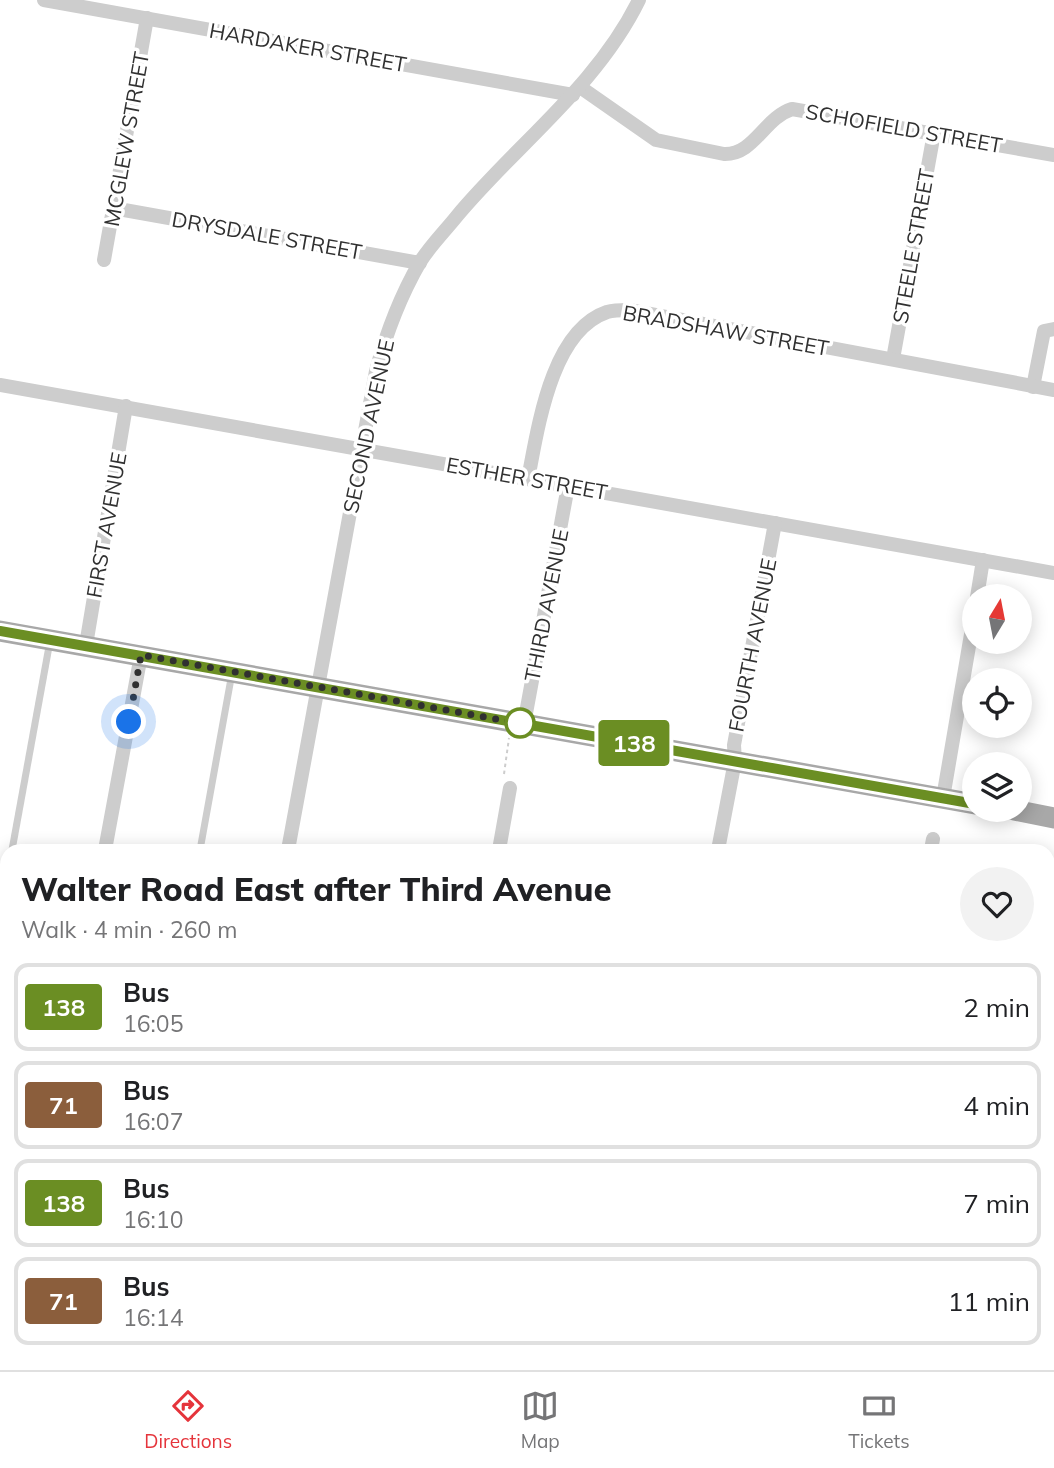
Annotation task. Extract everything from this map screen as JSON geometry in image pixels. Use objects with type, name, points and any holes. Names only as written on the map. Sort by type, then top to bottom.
[{"type":"main road","points":[[0,631],[317,687],[517,731],[736,761],[962,802]]},
{"type":"main road","points":[[1032,814],[1054,818]]},
{"type":"street","name":"HARDAKER STREET","points":[[44,0],[576,91]]},
{"type":"street","name":"SECOND AVENUE","points":[[289,844],[382,348],[420,263],[472,199],[576,91],[619,34],[639,0]]},
{"type":"street","name":"MCGLEW STREET","points":[[104,260],[147,18]]},
{"type":"street","name":"SCHOFIELD STREET","points":[[576,91],[656,140],[724,154],[735,155],[743,151],[774,118],[792,109],[1054,155]]},
{"type":"street","name":"STEELE STREET","points":[[892,359],[934,133]]},
{"type":"street","name":"DRYSDALE STREET","points":[[113,208],[420,263]]},
{"type":"street","name":"BRADSHAW STREET","points":[[528,479],[542,410],[555,371],[569,346],[587,323],[608,311],[629,310],[1054,390]]},
{"type":"street","points":[[1033,387],[1041,338],[1044,331],[1054,329]]},
{"type":"street","name":"ESTHER STREET","points":[[0,385],[1054,573]]},
{"type":"street","name":"FIRST AVENUE","points":[[86,645],[126,406]]},
{"type":"street","name":"THIRD AVENUE","points":[[517,731],[568,486]]},
{"type":"street","name":"FOURTH AVENUE","points":[[720,844],[736,761],[734,745],[775,523]]},
{"type":"street","points":[[979,584],[984,560]]},
{"type":"street","points":[[943,798],[968,654]]},
{"type":"street","points":[[106,844],[141,655]]},
{"type":"street","points":[[500,844],[510,789]]},
{"type":"lane","points":[[13,844],[50,640]]},
{"type":"lane","points":[[201,844],[232,672]]},
{"type":"path","points":[[510,789],[504,774],[517,731]]},
{"type":"bus line","name":"138","points":[[0,631],[962,802]]},
{"type":"route","points":[[129,722],[141,655],[524,724],[520,723]]}]
